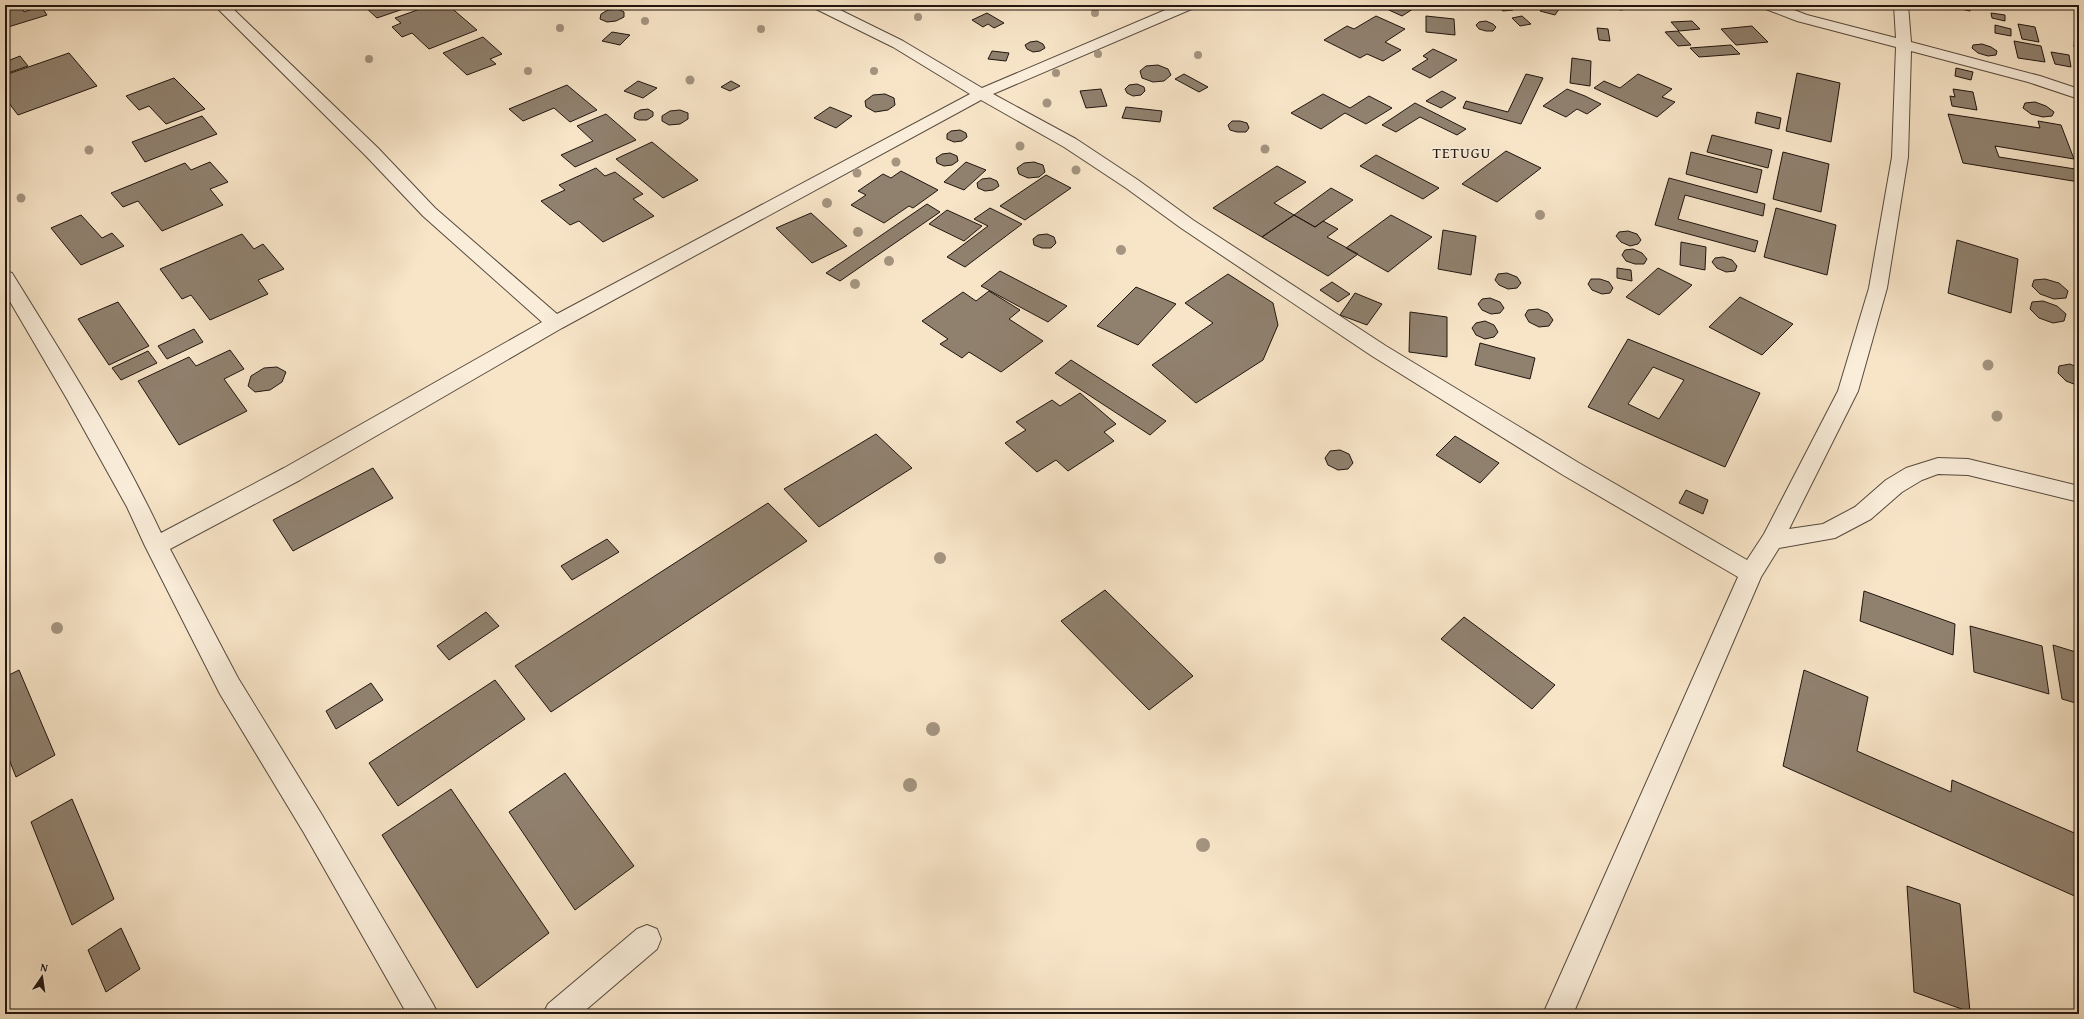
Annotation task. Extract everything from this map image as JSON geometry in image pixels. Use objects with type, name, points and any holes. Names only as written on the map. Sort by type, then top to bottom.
[{"type":"street","points":[[221,5],[372,152],[429,212],[555,323]]},
{"type":"street","points":[[819,5],[898,44],[980,94],[1070,143],[1132,184],[1194,229],[1379,351],[1571,469],[1751,573]]},
{"type":"street","points":[[156,546],[292,474],[555,323],[980,94],[1189,5]]},
{"type":"street","points":[[1768,5],[1802,18],[2034,79],[2079,94]]},
{"type":"street","points":[[1558,1014],[1751,573],[1772,540],[1848,391],[1878,288],[1900,157],[1904,46],[1901,5]]},
{"type":"street","points":[[5,277],[76,396],[137,505],[156,546],[179,587],[229,686],[313,824],[423,1014]]},
{"type":"street","points":[[1772,540],[1827,532],[1863,513],[1894,486],[1914,474],[1938,466],[1968,468],[2079,494]]},
{"type":"street","points":[[558,1014],[647,939]]},
{"type":"building","points":[[5,5],[20,5],[24,12],[41,6],[47,15],[5,28]]},
{"type":"building","points":[[369,5],[415,5],[377,18],[365,7]]},
{"type":"building","points":[[431,5],[448,5],[477,30],[429,49],[412,33],[402,37],[392,27],[401,23],[395,18]]},
{"type":"building","points":[[1378,5],[1411,5],[1416,7],[1402,16]]},
{"type":"building","points":[[1427,5],[1445,5],[1442,8],[1435,9]]},
{"type":"building","points":[[1451,5],[1469,5],[1466,8],[1460,9]]},
{"type":"building","points":[[1496,5],[1508,5],[1513,10],[1503,11]]},
{"type":"building","points":[[1544,5],[1559,9],[1555,15],[1540,11]]},
{"type":"building","points":[[1610,5],[1631,5],[1628,9],[1620,10]]},
{"type":"building","points":[[1943,5],[1970,5],[1970,11]]},
{"type":"building","points":[[618,9],[624,12],[624,17],[616,21],[607,22],[600,19],[601,14],[608,10]]},
{"type":"building","points":[[987,13],[1004,23],[994,28],[988,24],[983,27],[972,20]]},
{"type":"building","points":[[1991,13],[2005,15],[2005,21],[1992,18]]},
{"type":"building","points":[[1376,16],[1405,29],[1385,42],[1401,50],[1383,61],[1367,54],[1360,58],[1324,40],[1347,26],[1354,29]]},
{"type":"building","points":[[1426,16],[1454,19],[1455,35],[1426,32]]},
{"type":"building","points":[[1522,16],[1531,24],[1520,26],[1512,18]]},
{"type":"building","points":[[1486,21],[1496,27],[1493,31],[1479,29],[1476,25],[1479,22]]},
{"type":"building","points":[[1692,21],[1700,29],[1679,31],[1671,22]]},
{"type":"building","points":[[2018,24],[2035,27],[2039,42],[2022,39]]},
{"type":"building","points":[[1995,25],[2011,29],[2011,36],[1995,33]]},
{"type":"building","points":[[1752,26],[1768,42],[1736,45],[1721,29]]},
{"type":"building","points":[[1597,28],[1608,29],[1610,41],[1599,40]]},
{"type":"building","points":[[1678,31],[1691,45],[1678,46],[1665,32]]},
{"type":"building","points":[[612,32],[630,35],[620,45],[602,41]]},
{"type":"building","points":[[2075,35],[2079,36],[2079,48],[2074,47]]},
{"type":"building","points":[[483,37],[502,54],[490,59],[496,64],[467,75],[443,53]]},
{"type":"building","points":[[1037,41],[1043,44],[1045,48],[1040,51],[1033,52],[1027,49],[1025,45],[1030,42]]},
{"type":"building","points":[[2014,41],[2041,46],[2045,62],[2018,58]]},
{"type":"building","points":[[1982,44],[1997,51],[1996,55],[1988,56],[1978,53],[1972,48],[1973,45]]},
{"type":"building","points":[[1731,45],[1740,54],[1699,57],[1690,48]]},
{"type":"building","points":[[1433,49],[1457,60],[1430,78],[1412,69],[1428,59],[1423,56]]},
{"type":"building","points":[[992,51],[1009,53],[1006,61],[988,59]]},
{"type":"building","points":[[2051,52],[2069,55],[2071,67],[2055,64]]},
{"type":"building","points":[[69,53],[97,86],[18,115],[5,98],[5,75]]},
{"type":"building","points":[[20,56],[28,66],[5,74],[5,62]]},
{"type":"building","points":[[1572,58],[1591,61],[1590,86],[1570,83]]},
{"type":"building","points":[[1158,65],[1168,69],[1171,75],[1164,81],[1153,82],[1142,78],[1140,71],[1146,66]]},
{"type":"building","points":[[1956,68],[1973,72],[1971,80],[1955,76]]},
{"type":"building","points":[[1797,73],[1840,83],[1831,142],[1786,131]]},
{"type":"building","points":[[1184,74],[1208,87],[1199,92],[1175,79]]},
{"type":"building","points":[[1526,74],[1543,78],[1521,124],[1463,108],[1466,101],[1508,112]]},
{"type":"building","points":[[1638,74],[1672,89],[1662,97],[1675,102],[1657,117],[1594,88],[1604,81],[1620,88]]},
{"type":"building","points":[[174,78],[205,109],[166,124],[149,106],[139,110],[126,96]]},
{"type":"building","points":[[638,81],[657,88],[643,98],[624,91]]},
{"type":"building","points":[[731,81],[740,86],[730,91],[721,87]]},
{"type":"building","points":[[1137,84],[1144,87],[1145,91],[1141,95],[1133,96],[1127,93],[1125,89],[1129,85]]},
{"type":"building","points":[[567,85],[597,110],[570,122],[554,108],[523,121],[509,109]]},
{"type":"building","points":[[1101,89],[1107,106],[1086,108],[1080,91]]},
{"type":"building","points":[[1567,89],[1601,104],[1587,114],[1577,109],[1566,117],[1543,106]]},
{"type":"building","points":[[1953,89],[1973,92],[1977,110],[1952,106],[1950,96],[1955,97]]},
{"type":"building","points":[[1442,91],[1456,98],[1441,108],[1426,101]]},
{"type":"building","points":[[885,94],[894,98],[895,105],[888,110],[875,112],[866,107],[865,101],[873,95]]},
{"type":"building","points":[[1323,94],[1350,108],[1369,96],[1392,108],[1366,124],[1345,113],[1321,129],[1291,113]]},
{"type":"building","points":[[2035,102],[2046,106],[2054,112],[2052,116],[2043,117],[2031,114],[2023,108],[2025,103]]},
{"type":"building","points":[[1415,103],[1466,129],[1457,135],[1420,117],[1396,132],[1382,125]]},
{"type":"building","points":[[830,107],[852,116],[836,128],[814,118]]},
{"type":"building","points":[[1126,107],[1162,111],[1160,122],[1122,118]]},
{"type":"building","points":[[648,109],[653,112],[653,116],[647,120],[639,120],[634,118],[635,113],[640,110]]},
{"type":"building","points":[[680,110],[688,113],[688,119],[680,124],[669,125],[662,121],[662,116],[670,111]]},
{"type":"building","points":[[1757,112],[1781,118],[1779,129],[1755,123]]},
{"type":"building","points":[[606,114],[636,140],[575,167],[561,155],[593,141],[577,126]]},
{"type":"building","points":[[1948,114],[2040,128],[2038,121],[2061,125],[2074,159],[1995,146],[1999,157],[2075,169],[2079,182],[1963,163]]},
{"type":"building","points":[[202,116],[217,134],[145,162],[132,142]]},
{"type":"building","points":[[1232,121],[1247,123],[1249,128],[1246,132],[1230,130],[1228,125]]},
{"type":"building","points":[[960,130],[966,133],[967,137],[962,141],[954,142],[947,139],[947,134],[951,131]]},
{"type":"building","points":[[1712,135],[1772,150],[1768,168],[1707,152]]},
{"type":"building","points":[[652,142],[698,180],[663,198],[616,159]]},
{"type":"building","points":[[1506,151],[1541,168],[1497,202],[1462,184]]},
{"type":"building","points":[[1691,152],[1762,170],[1757,193],[1686,174]]},
{"type":"building","points":[[1783,152],[1829,164],[1821,212],[1773,199]]},
{"type":"building","points":[[950,153],[957,156],[958,161],[952,165],[944,166],[937,163],[936,158],[942,154]]},
{"type":"building","points":[[1376,155],[1439,188],[1423,199],[1360,166]]},
{"type":"building","points":[[210,162],[228,182],[210,189],[223,205],[162,231],[138,201],[123,207],[111,193],[185,163],[191,170]]},
{"type":"building","points":[[966,162],[986,170],[964,190],[944,182]]},
{"type":"building","points":[[1034,162],[1043,165],[1045,172],[1039,177],[1028,178],[1019,174],[1017,168],[1024,163]]},
{"type":"building","points":[[1277,166],[1306,182],[1274,203],[1294,215],[1262,237],[1213,208]]},
{"type":"building","points":[[596,168],[605,176],[615,172],[643,194],[633,199],[654,216],[603,242],[579,221],[570,225],[541,201],[565,190],[559,185]]},
{"type":"building","points":[[901,171],[938,190],[913,208],[909,206],[884,223],[851,205],[866,195],[858,191],[883,174],[891,178]]},
{"type":"building","points":[[1046,175],[1071,188],[1025,220],[1000,206]]},
{"type":"building","points":[[990,178],[997,181],[999,186],[993,190],[985,191],[978,188],[977,183],[982,179]]},
{"type":"building","points":[[1669,178],[1765,204],[1763,216],[1685,195],[1678,219],[1758,241],[1755,252],[1655,225]]},
{"type":"building","points":[[1331,188],[1353,200],[1315,227],[1294,215]]},
{"type":"building","points":[[927,204],[940,212],[840,281],[826,273]]},
{"type":"building","points":[[990,208],[1022,224],[965,267],[947,257],[988,226],[974,219]]},
{"type":"building","points":[[1776,208],[1836,225],[1827,275],[1764,257]]},
{"type":"building","points":[[947,210],[982,226],[964,241],[929,224]]},
{"type":"building","points":[[811,213],[847,246],[812,263],[776,228]]},
{"type":"building","points":[[81,215],[102,238],[112,233],[124,246],[81,265],[51,228]]},
{"type":"building","points":[[1294,215],[1315,227],[1323,221],[1338,229],[1327,237],[1358,254],[1328,276],[1262,237]]},
{"type":"building","points":[[1391,215],[1432,237],[1388,272],[1346,248]]},
{"type":"building","points":[[1443,230],[1476,236],[1471,275],[1438,269]]},
{"type":"building","points":[[1628,231],[1637,234],[1641,240],[1638,244],[1630,246],[1621,242],[1616,236],[1619,232]]},
{"type":"building","points":[[242,234],[254,249],[263,244],[284,269],[258,280],[268,294],[210,320],[191,295],[182,299],[160,269]]},
{"type":"building","points":[[1047,234],[1054,237],[1056,243],[1051,248],[1042,248],[1034,245],[1033,239],[1038,235]]},
{"type":"building","points":[[1957,240],[2018,259],[2011,313],[1948,293]]},
{"type":"building","points":[[1681,242],[1706,247],[1705,270],[1680,265]]},
{"type":"building","points":[[1633,249],[1642,253],[1647,259],[1644,264],[1635,264],[1626,261],[1622,255],[1625,250]]},
{"type":"building","points":[[1723,257],[1732,260],[1737,266],[1735,271],[1726,272],[1717,268],[1712,262],[1715,258]]},
{"type":"building","points":[[1617,268],[1631,270],[1632,281],[1617,278]]},
{"type":"building","points":[[1658,268],[1692,285],[1659,315],[1626,297]]},
{"type":"building","points":[[1000,271],[1067,306],[1048,322],[981,286]]},
{"type":"building","points":[[1507,273],[1517,277],[1521,283],[1517,288],[1508,289],[1499,285],[1495,280],[1498,274]]},
{"type":"building","points":[[1228,274],[1273,303],[1278,325],[1263,360],[1196,403],[1152,365],[1213,323],[1185,303]]},
{"type":"building","points":[[1591,279],[1600,279],[1609,282],[1613,288],[1610,293],[1602,294],[1592,290],[1588,284]]},
{"type":"building","points":[[2045,279],[2059,283],[2068,291],[2066,298],[2054,299],[2040,294],[2032,286],[2034,280]]},
{"type":"building","points":[[1332,282],[1350,294],[1338,302],[1320,290]]},
{"type":"building","points":[[1136,287],[1176,304],[1138,345],[1097,326]]},
{"type":"building","points":[[989,291],[1020,310],[1009,319],[1043,341],[1001,372],[969,352],[962,358],[940,344],[948,339],[922,321],[963,292],[976,301]]},
{"type":"building","points":[[1355,293],[1382,304],[1367,325],[1340,315]]},
{"type":"building","points":[[1740,297],[1793,324],[1762,355],[1709,327]]},
{"type":"building","points":[[1490,298],[1500,302],[1504,308],[1500,313],[1491,314],[1482,310],[1478,304],[1482,299]]},
{"type":"building","points":[[2043,301],[2057,306],[2066,314],[2064,321],[2053,323],[2039,318],[2030,309],[2032,302]]},
{"type":"building","points":[[118,302],[149,346],[109,365],[78,319]]},
{"type":"building","points":[[1538,309],[1548,313],[1553,320],[1549,326],[1539,327],[1529,322],[1525,315],[1528,310]]},
{"type":"building","points":[[1410,312],[1447,317],[1447,357],[1409,352]]},
{"type":"building","points":[[1485,321],[1494,325],[1498,332],[1494,337],[1485,339],[1476,335],[1472,328],[1476,323]]},
{"type":"building","points":[[194,329],[203,342],[167,359],[158,346]]},
{"type":"building","points":[[1628,339],[1760,393],[1725,467],[1588,407]],"holes":[[[1653,367],[1684,380],[1659,419],[1628,404]]]},
{"type":"building","points":[[1480,343],[1535,358],[1530,379],[1475,365]]},
{"type":"building","points":[[230,350],[244,369],[224,379],[247,411],[179,445],[138,381],[189,357],[196,366]]},
{"type":"building","points":[[148,351],[157,363],[121,380],[112,368]]},
{"type":"building","points":[[1071,360],[1166,421],[1150,435],[1055,373]]},
{"type":"building","points":[[2070,364],[2079,368],[2079,386],[2066,381],[2058,373],[2059,366]]},
{"type":"building","points":[[277,367],[286,372],[282,382],[270,390],[255,392],[248,386],[251,376],[264,368]]},
{"type":"building","points":[[1080,393],[1116,424],[1104,432],[1114,441],[1068,471],[1056,460],[1037,472],[1005,443],[1026,430],[1016,422],[1052,400],[1060,406]]},
{"type":"building","points":[[876,434],[912,468],[819,527],[784,489]]},
{"type":"building","points":[[1455,436],[1499,463],[1480,483],[1436,455]]},
{"type":"building","points":[[1340,450],[1349,454],[1353,463],[1348,469],[1338,470],[1328,465],[1325,458],[1330,451]]},
{"type":"building","points":[[373,468],[393,498],[293,551],[273,520]]},
{"type":"building","points":[[1686,490],[1708,500],[1703,514],[1679,503]]},
{"type":"building","points":[[768,503],[807,541],[551,712],[515,666]]},
{"type":"building","points":[[607,539],[619,552],[572,580],[561,566]]},
{"type":"building","points":[[1105,590],[1193,676],[1149,710],[1061,621]]},
{"type":"building","points":[[1864,591],[1955,624],[1953,655],[1860,621]]},
{"type":"building","points":[[486,612],[499,626],[449,660],[437,646]]},
{"type":"building","points":[[1464,617],[1555,685],[1532,709],[1441,639]]},
{"type":"building","points":[[1970,626],[2042,646],[2049,694],[1974,672]]},
{"type":"building","points":[[2053,645],[2079,653],[2079,704],[2062,699]]},
{"type":"building","points":[[19,670],[55,755],[16,777],[5,749],[5,677]]},
{"type":"building","points":[[1804,670],[1868,697],[1857,751],[1951,792],[1952,780],[2079,835],[2079,898],[1783,766]]},
{"type":"building","points":[[495,680],[525,719],[398,806],[369,763]]},
{"type":"building","points":[[371,683],[383,700],[336,729],[326,711]]},
{"type":"building","points":[[565,773],[634,866],[575,910],[509,812]]},
{"type":"building","points":[[451,789],[549,933],[477,988],[382,835]]},
{"type":"building","points":[[72,799],[114,899],[72,925],[31,822]]},
{"type":"building","points":[[1907,886],[1960,904],[1970,1012],[1914,992]]},
{"type":"building","points":[[121,928],[140,969],[106,992],[88,950]]},
{"type":"district","name":"TETUGU","points":[[1462,152]]}]
